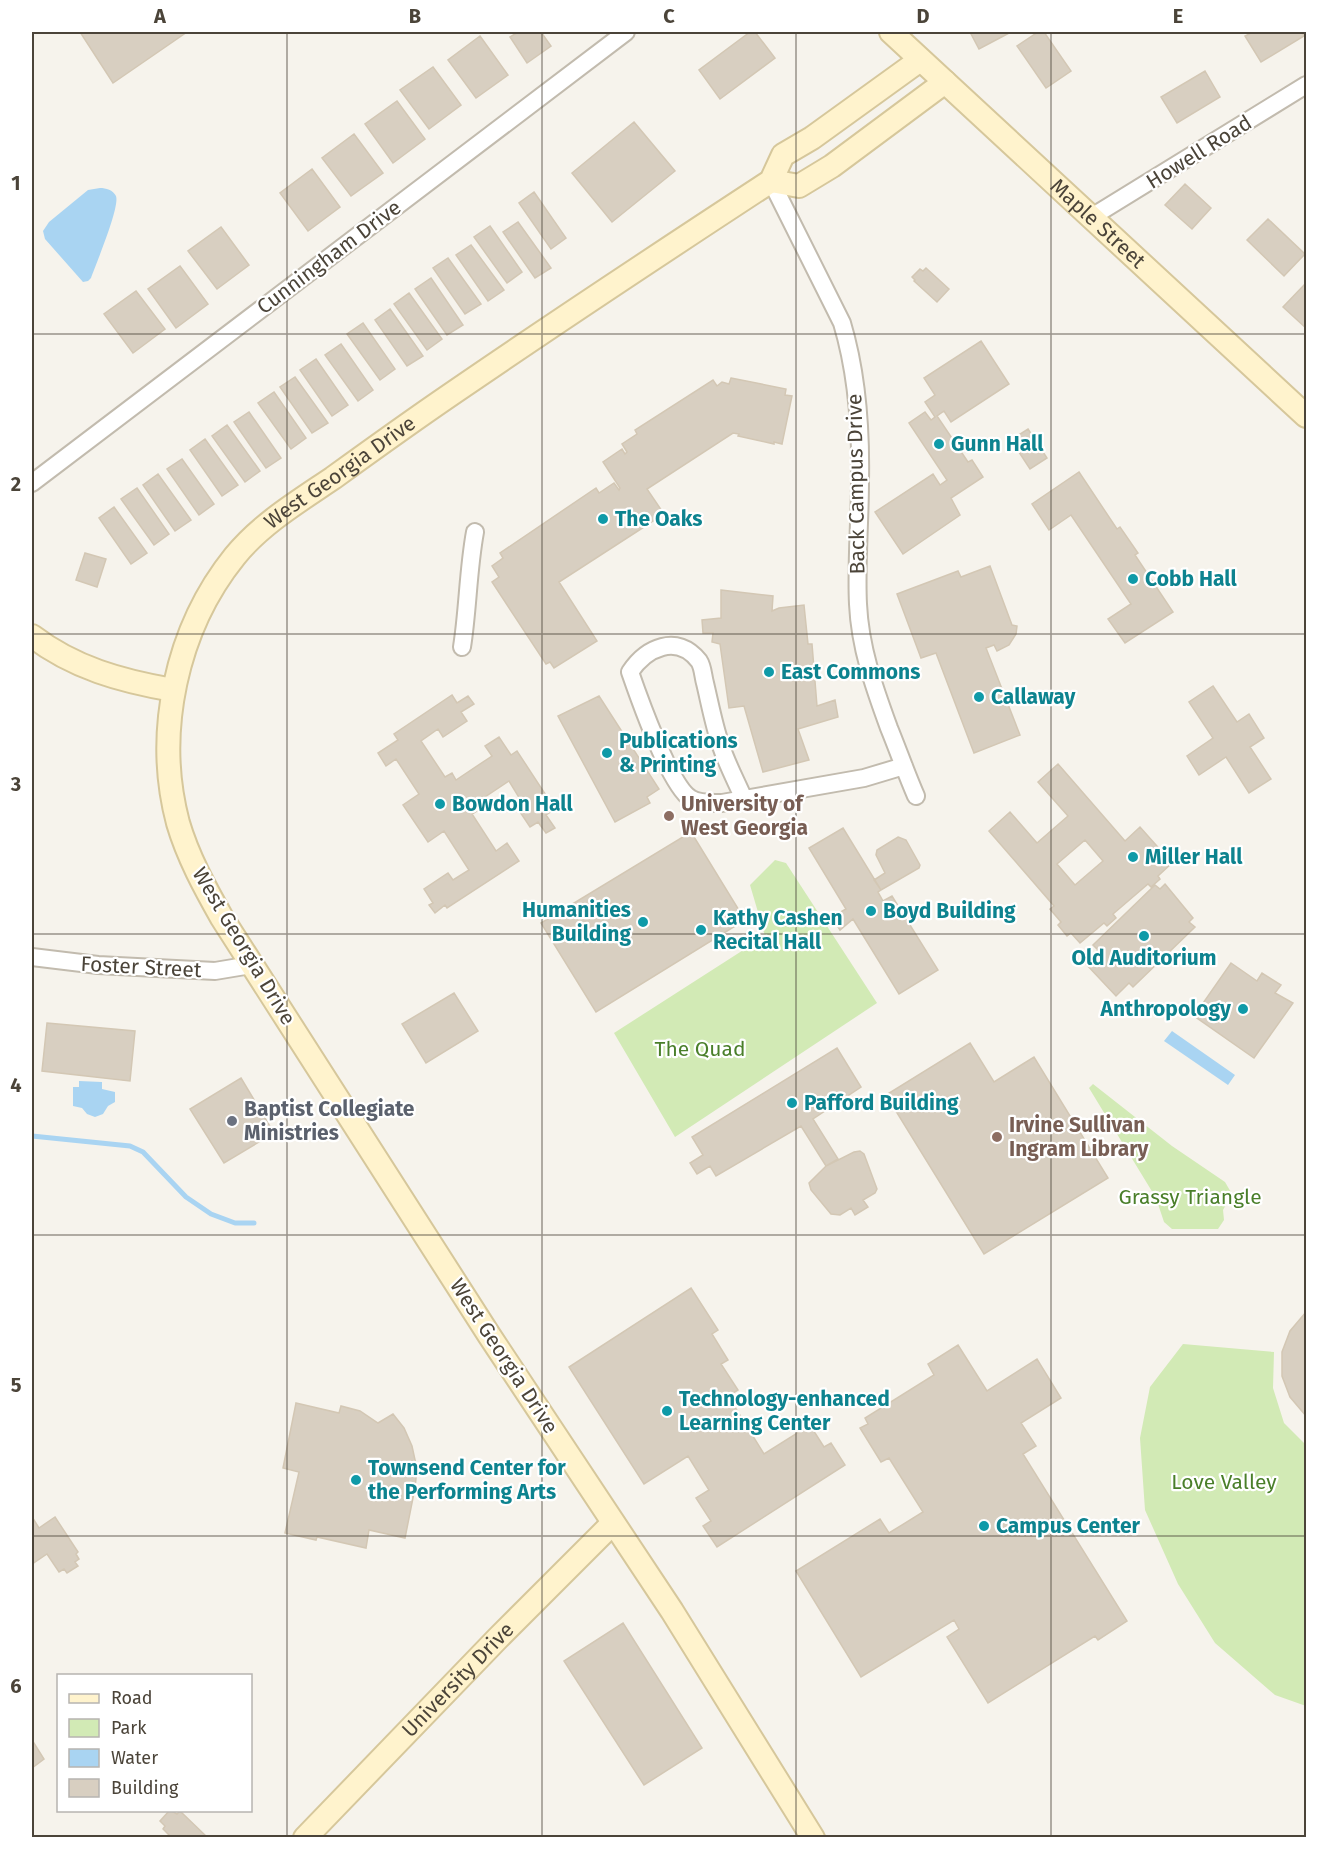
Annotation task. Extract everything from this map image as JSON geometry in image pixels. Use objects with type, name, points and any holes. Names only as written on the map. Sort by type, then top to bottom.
[{"type":"street","name":"Cunningham Drive","points":[[32,483],[626,32]]},
{"type":"street","name":"Maple Street","points":[[901,34],[920,60],[1306,416]]},
{"type":"street","points":[[920,60],[812,138],[783,155],[771,181],[799,186],[832,166],[945,82]]},
{"type":"street","name":"Howell Road","points":[[1090,218],[1306,85]]},
{"type":"street","name":"West Georgia Drive","points":[[771,181],[566,315],[435,405],[265,527],[235,556],[193,624],[173,690],[169,775],[179,824],[188,852],[202,883],[251,965],[363,1135],[479,1319],[672,1611],[813,1838]]},
{"type":"street","name":"Back Campus Drive","points":[[771,181],[842,323],[848,341],[855,384],[860,461],[858,593],[860,630],[868,668],[916,796]]},
{"type":"street","points":[[462,647],[468,610],[469,563],[475,532]]},
{"type":"street","points":[[32,636],[64,658],[94,672],[129,682],[173,690]]},
{"type":"street","points":[[743,797],[720,746],[700,663],[691,653],[679,648],[666,646],[649,651],[638,660],[630,672],[640,702],[674,778],[691,799],[706,803],[722,802],[864,778],[904,766]]},
{"type":"street","name":"Foster Street","points":[[32,957],[98,965],[215,971],[251,965]]},
{"type":"street","name":"University Drive","points":[[305,1838],[498,1638],[613,1523]]},
{"type":"green space","name":"The Quad","points":[[775,860],[786,863],[877,1003],[675,1137],[614,1033],[765,936],[750,885]]},
{"type":"green space","name":"Grassy Triangle","points":[[1093,1084],[1172,1146],[1225,1182],[1232,1194],[1223,1210],[1224,1220],[1218,1229],[1172,1229],[1164,1222],[1156,1198],[1089,1088]]},
{"type":"green space","name":"Love Valley","points":[[1183,1344],[1274,1352],[1273,1388],[1284,1423],[1306,1445],[1306,1706],[1275,1695],[1215,1643],[1178,1584],[1145,1510],[1140,1438],[1150,1387]]},
{"type":"water","points":[[100,188],[113,192],[116,202],[111,223],[91,278],[83,282],[45,239],[43,231],[49,222],[88,190]]},
{"type":"water","points":[[1172,1031],[1235,1075],[1228,1085],[1164,1041]]},
{"type":"water","points":[[79,1081],[102,1082],[102,1089],[115,1092],[115,1102],[108,1106],[103,1114],[95,1117],[87,1114],[82,1108],[73,1106],[73,1087],[79,1087]]},
{"type":"building","points":[[80,32],[187,32],[113,83]]},
{"type":"building","points":[[518,32],[541,32],[551,46],[527,63],[510,37]]},
{"type":"building","points":[[750,32],[755,32],[775,58],[720,99],[699,70]]},
{"type":"building","points":[[970,32],[1011,32],[979,49]]},
{"type":"building","points":[[1038,32],[1044,32],[1071,71],[1046,88],[1017,46]]},
{"type":"building","points":[[1253,32],[1302,32],[1304,36],[1261,62],[1245,36]]},
{"type":"building","points":[[480,36],[508,75],[476,98],[448,60]]},
{"type":"building","points":[[433,67],[461,105],[429,129],[400,90]]},
{"type":"building","points":[[1205,71],[1220,97],[1177,123],[1161,97]]},
{"type":"building","points":[[397,101],[425,139],[393,163],[365,124]]},
{"type":"building","points":[[634,122],[675,171],[612,222],[572,173]]},
{"type":"building","points":[[354,134],[383,173],[351,196],[322,158]]},
{"type":"building","points":[[312,169],[340,207],[308,231],[280,193]]},
{"type":"building","points":[[1185,184],[1211,208],[1192,229],[1165,205]]},
{"type":"building","points":[[534,192],[566,238],[551,249],[519,203]]},
{"type":"building","points":[[1268,219],[1305,254],[1284,276],[1247,240]]},
{"type":"building","points":[[518,222],[551,268],[535,278],[503,232]]},
{"type":"building","points":[[490,226],[522,272],[507,283],[474,237]]},
{"type":"building","points":[[221,227],[249,265],[217,289],[188,251]]},
{"type":"building","points":[[471,245],[504,290],[488,301],[456,255]]},
{"type":"building","points":[[448,258],[481,304],[465,314],[433,268]]},
{"type":"building","points":[[180,266],[208,304],[176,328],[148,289]]},
{"type":"building","points":[[926,268],[949,289],[937,302],[912,277],[920,269],[923,271]]},
{"type":"building","points":[[431,278],[463,325],[447,335],[415,289]]},
{"type":"building","points":[[1304,285],[1306,287],[1306,328],[1283,307]]},
{"type":"building","points":[[136,291],[165,329],[133,353],[104,314]]},
{"type":"building","points":[[409,293],[442,339],[427,350],[394,304]]},
{"type":"building","points":[[390,309],[423,356],[407,366],[375,320]]},
{"type":"building","points":[[363,323],[395,369],[380,380],[347,334]]},
{"type":"building","name":"Gunn Hall","points":[[981,341],[1009,384],[951,422],[944,411],[937,416],[968,462],[972,460],[983,477],[951,498],[960,515],[903,554],[875,512],[933,474],[940,485],[947,480],[909,423],[925,412],[931,420],[935,417],[925,402],[935,395],[924,378]]},
{"type":"building","points":[[341,344],[373,390],[358,401],[325,355]]},
{"type":"building","points":[[316,359],[348,405],[332,416],[300,370]]},
{"type":"building","points":[[295,377],[328,423],[312,433],[280,387]]},
{"type":"building","name":"The Oaks","points":[[731,378],[786,389],[785,395],[792,396],[782,444],[738,436],[739,434],[733,433],[647,489],[664,514],[645,526],[644,523],[644,527],[559,582],[597,641],[554,668],[550,662],[546,664],[492,582],[499,577],[492,566],[503,558],[500,553],[596,488],[599,493],[614,483],[619,490],[620,488],[603,462],[622,449],[625,454],[627,452],[622,444],[637,434],[635,430],[713,380],[717,386],[722,382],[729,384]]},
{"type":"building","points":[[274,392],[306,438],[291,449],[258,403]]},
{"type":"building","points":[[249,412],[281,458],[266,468],[234,422]]},
{"type":"building","points":[[227,425],[260,471],[245,482],[212,436]]},
{"type":"building","points":[[1028,429],[1047,458],[1030,469],[1011,440]]},
{"type":"building","points":[[205,439],[238,485],[222,496],[190,450]]},
{"type":"building","points":[[182,459],[214,504],[199,515],[167,469]]},
{"type":"building","name":"Cobb Hall","points":[[1079,472],[1117,529],[1120,527],[1138,553],[1135,555],[1173,612],[1125,643],[1108,619],[1131,604],[1071,515],[1049,530],[1032,504]]},
{"type":"building","points":[[158,474],[191,520],[175,531],[143,485]]},
{"type":"building","points":[[137,488],[169,534],[154,545],[121,499]]},
{"type":"building","points":[[114,507],[147,553],[131,564],[99,518]]},
{"type":"building","points":[[85,553],[106,559],[97,587],[76,580]]},
{"type":"building","name":"Callaway","points":[[990,566],[1012,625],[1017,626],[1016,634],[1009,645],[997,651],[994,645],[986,648],[1020,735],[974,753],[936,653],[921,658],[897,594],[958,571],[961,577]]},
{"type":"building","name":"East Commons","points":[[721,590],[773,596],[772,611],[804,605],[808,644],[812,644],[817,706],[835,700],[838,717],[798,729],[809,760],[763,772],[744,706],[729,708],[720,644],[712,642],[713,633],[703,633],[702,620],[721,618]]},
{"type":"building","points":[[1213,686],[1237,722],[1249,714],[1264,738],[1250,747],[1271,779],[1249,793],[1226,757],[1199,775],[1187,756],[1213,738],[1189,702]]},
{"type":"building","name":"Bowdon Hall","points":[[452,695],[457,703],[468,696],[474,704],[461,712],[467,721],[443,737],[438,729],[421,741],[445,777],[452,773],[456,780],[492,756],[485,746],[499,737],[511,755],[517,751],[555,809],[546,815],[555,828],[546,833],[538,822],[530,827],[514,803],[520,799],[509,781],[473,805],[477,811],[472,814],[496,851],[507,843],[519,861],[447,908],[445,905],[435,913],[429,905],[433,903],[424,889],[448,873],[453,880],[469,870],[444,831],[428,842],[403,805],[419,794],[396,759],[386,766],[378,753],[398,740],[394,734]]},
{"type":"building","name":"Publications & Printing","points":[[599,696],[659,789],[647,797],[650,803],[615,822],[558,716]]},
{"type":"building","name":"Miller Hall","points":[[1058,764],[1125,841],[1140,827],[1172,863],[1158,876],[1160,879],[1151,887],[1148,884],[1113,914],[1116,918],[1107,926],[1104,923],[1080,943],[1071,933],[1067,936],[1058,925],[1061,922],[1050,909],[1054,906],[989,831],[1010,812],[1037,843],[1068,816],[1038,782]],"holes":[[[1085,840],[1103,861],[1075,885],[1057,864]]]},
{"type":"building","name":"Boyd Building","points":[[843,828],[881,890],[878,892],[883,901],[892,896],[938,970],[899,994],[853,919],[840,930],[835,922],[840,919],[837,914],[846,909],[809,848]]},
{"type":"building","name":"Humanities Building","points":[[691,832],[745,920],[596,1012],[541,923]]},
{"type":"building","points":[[898,837],[906,840],[920,865],[919,868],[881,890],[874,880],[885,873],[876,855],[877,850]]},
{"type":"building","name":"Old Auditorium","points":[[1165,884],[1193,918],[1189,922],[1195,927],[1133,987],[1129,983],[1116,996],[1085,963],[1098,950],[1093,945],[1155,885],[1160,889]]},
{"type":"building","name":"Anthropology","points":[[1231,963],[1257,981],[1262,973],[1281,985],[1275,993],[1293,1003],[1254,1058],[1194,1016]]},
{"type":"building","points":[[454,993],[478,1031],[426,1063],[402,1024]]},
{"type":"building","points":[[47,1023],[135,1031],[130,1081],[42,1071]]},
{"type":"building","name":"Irvine Sullivan Ingram Library","points":[[970,1043],[994,1082],[1034,1057],[1108,1178],[984,1254],[886,1095]]},
{"type":"building","name":"Pafford Building","points":[[837,1048],[861,1087],[813,1119],[838,1159],[826,1166],[801,1126],[716,1176],[710,1166],[697,1174],[690,1163],[703,1155],[692,1137]]},
{"type":"building","name":"Baptist Collegiate Ministries","points":[[241,1078],[274,1133],[224,1163],[190,1109]]},
{"type":"building","points":[[860,1151],[864,1154],[877,1189],[875,1193],[863,1200],[868,1207],[855,1215],[851,1208],[840,1215],[831,1214],[811,1190],[809,1183],[826,1166]]},
{"type":"building","name":"Technology-enhanced Learning Center","points":[[691,1288],[718,1330],[712,1334],[728,1360],[721,1364],[738,1390],[728,1396],[764,1454],[810,1425],[824,1447],[831,1443],[845,1465],[717,1547],[703,1526],[711,1521],[696,1498],[709,1490],[688,1456],[644,1484],[569,1367]]},
{"type":"building","points":[[1306,1312],[1306,1416],[1290,1397],[1282,1376],[1282,1352],[1290,1331]]},
{"type":"building","name":"Campus Center","points":[[958,1345],[987,1391],[1037,1359],[1061,1398],[1021,1423],[1036,1446],[1023,1454],[1127,1621],[1098,1640],[1095,1636],[988,1703],[947,1637],[959,1629],[954,1620],[861,1677],[796,1571],[880,1519],[889,1533],[923,1512],[889,1458],[881,1462],[860,1428],[868,1424],[865,1418],[934,1375],[928,1364]]},
{"type":"building","name":"Townsend Center for the Performing Arts","points":[[296,1403],[339,1413],[341,1406],[360,1411],[378,1423],[393,1414],[404,1428],[412,1446],[417,1469],[405,1538],[369,1530],[366,1548],[317,1537],[316,1540],[285,1533],[299,1472],[283,1468]]},
{"type":"building","points":[[55,1517],[78,1552],[76,1554],[79,1559],[75,1562],[78,1566],[67,1573],[64,1569],[59,1572],[47,1554],[32,1564],[32,1522],[34,1520],[39,1528]]},
{"type":"building","points":[[623,1623],[702,1748],[644,1785],[564,1661]]},
{"type":"building","points":[[32,1740],[44,1759],[32,1768]]},
{"type":"building","points":[[168,1812],[177,1814],[181,1812],[208,1838],[172,1838],[163,1829],[165,1826],[160,1821]]},
{"type":"waterway","points":[[32,1136],[130,1146],[143,1152],[186,1197],[211,1214],[235,1223],[254,1223]]},
{"type":"place","name":"Gunn Hall","points":[[939,444]]},
{"type":"place","name":"The Oaks","points":[[603,519]]},
{"type":"place","name":"Cobb Hall","points":[[1133,579]]},
{"type":"place","name":"East Commons","points":[[769,672]]},
{"type":"place","name":"Callaway","points":[[979,697]]},
{"type":"place","name":"Publications & Printing","points":[[607,753]]},
{"type":"place","name":"Bowdon Hall","points":[[440,804]]},
{"type":"place","name":"University of West Georgia","points":[[669,816]]},
{"type":"place","name":"Miller Hall","points":[[1133,857]]},
{"type":"place","name":"Boyd Building","points":[[871,911]]},
{"type":"place","name":"Humanities Building","points":[[643,922]]},
{"type":"place","name":"Kathy Cashen Recital Hall","points":[[701,930]]},
{"type":"place","name":"Old Auditorium","points":[[1144,936]]},
{"type":"place","name":"Anthropology","points":[[1243,1009]]},
{"type":"place","name":"Pafford Building","points":[[792,1103]]},
{"type":"place","name":"Baptist Collegiate Ministries","points":[[232,1121]]},
{"type":"place","name":"Irvine Sullivan Ingram Library","points":[[997,1137]]},
{"type":"place","name":"Technology-enhanced Learning Center","points":[[667,1411]]},
{"type":"place","name":"Townsend Center for the Performing Arts","points":[[356,1480]]},
{"type":"place","name":"Campus Center","points":[[984,1526]]}]
